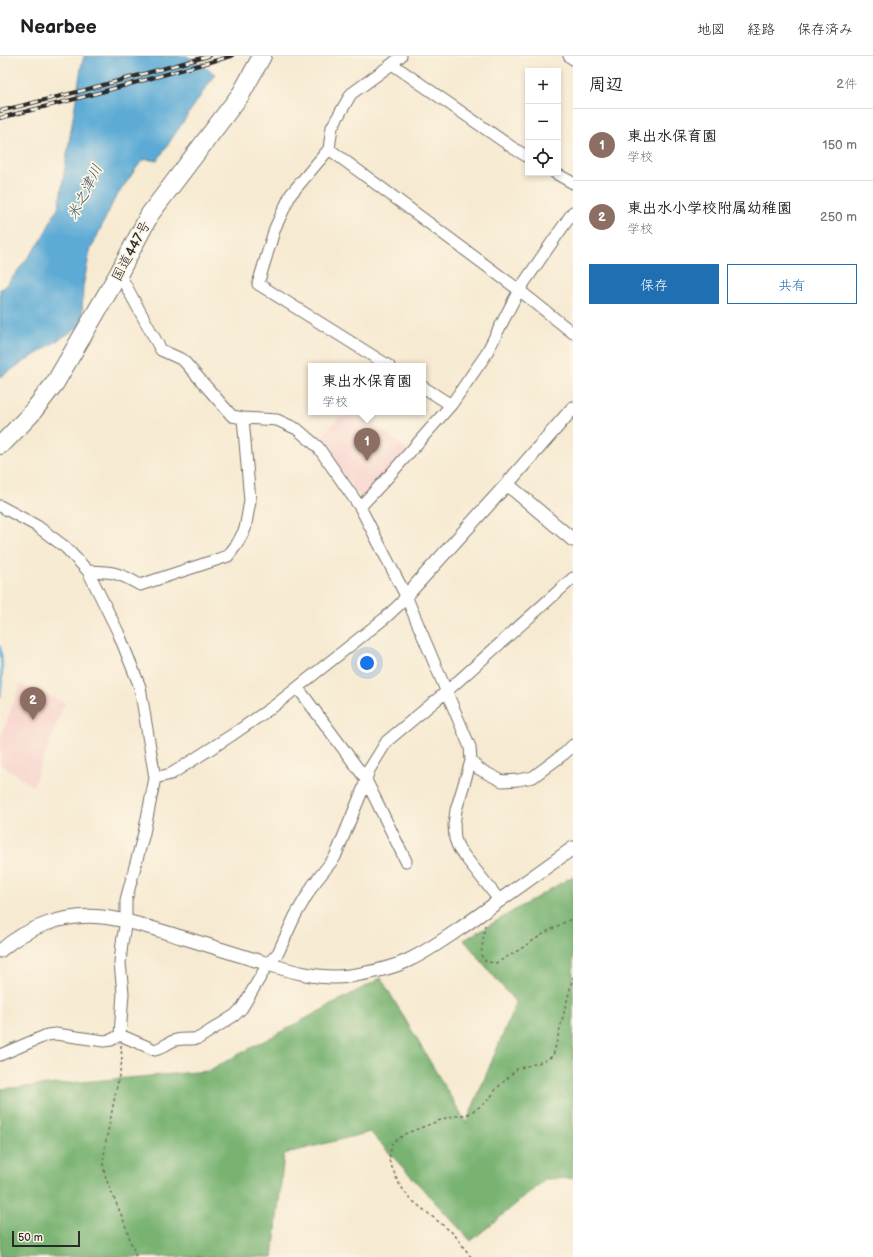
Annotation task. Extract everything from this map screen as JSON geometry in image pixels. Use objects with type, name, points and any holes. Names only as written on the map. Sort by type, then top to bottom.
[{"type":"highway","name":"国道447号","points":[[0,445],[30,415],[55,383],[119,273],[150,214],[241,94],[265,57]]},
{"type":"street","points":[[384,363],[258,284],[275,228],[291,194],[329,149],[332,127],[351,94],[401,56]]},
{"type":"street","points":[[569,56],[573,59]]},
{"type":"street","points":[[392,64],[506,144],[525,155]]},
{"type":"street","points":[[329,149],[518,290],[573,333]]},
{"type":"street","points":[[561,176],[573,183]]},
{"type":"street","points":[[360,507],[451,404],[485,356],[518,290],[573,212]]},
{"type":"street","points":[[119,273],[161,350],[182,360],[232,416],[277,420],[297,429],[318,446],[360,507],[406,596],[470,747],[470,762],[456,810],[454,825],[455,839],[459,849],[500,901]]},
{"type":"street","points":[[426,389],[451,404]]},
{"type":"street","points":[[155,778],[171,774],[232,736],[298,688],[385,618],[401,603],[573,408]]},
{"type":"street","points":[[88,571],[112,572],[125,576],[140,585],[228,556],[237,544],[245,529],[250,501],[243,418]]},
{"type":"street","points":[[507,484],[573,540]]},
{"type":"street","points":[[0,506],[42,530],[65,548],[88,571],[118,632],[140,687],[155,778],[144,833],[126,900],[126,921],[120,963],[123,993],[120,1035]]},
{"type":"street","points":[[120,1035],[155,1050],[177,1040],[192,1040],[199,1038],[235,1015],[242,1008],[268,964],[278,953],[295,916],[313,885],[335,857],[363,789],[368,770],[387,741],[446,692],[573,578]]},
{"type":"street","points":[[298,688],[366,778],[406,860]]},
{"type":"street","points":[[470,762],[479,769],[502,781],[518,780],[533,777],[565,753],[573,745]]},
{"type":"street","points":[[0,951],[17,937],[31,930],[61,920],[101,916],[126,921],[292,971],[322,976],[346,977],[369,973],[409,960],[428,950],[500,901],[573,848]]},
{"type":"street","points":[[0,1055],[47,1035],[56,1034],[104,1041],[111,1040],[120,1035]]},
{"type":"path","points":[[485,922],[481,955],[486,962],[496,963],[548,931],[573,918]]},
{"type":"path","points":[[471,1257],[454,1234],[409,1198],[398,1182],[389,1160],[392,1143],[407,1133],[446,1118],[468,1114],[490,1098],[496,1089],[517,1069],[541,1062],[553,1056],[573,977]]},
{"type":"path","points":[[120,1035],[122,1061],[102,1164],[106,1179],[123,1219],[136,1257]]},
{"type":"shaded area","points":[[342,415],[364,415],[408,451],[362,500],[320,442],[329,428]]},
{"type":"shaded area","points":[[20,685],[65,702],[33,786],[0,764],[0,739]]},
{"type":"green space","points":[[573,876],[573,1178],[546,1179],[471,1241],[370,1132],[284,1154],[273,1257],[0,1257],[0,1089],[208,1071],[381,978],[466,1123],[516,1003],[464,940]]},
{"type":"water","name":"米之津川","points":[[84,56],[187,56],[215,74],[157,161],[146,159],[140,163],[114,200],[90,251],[83,287],[82,321],[79,327],[0,377],[0,289],[5,287],[41,241],[59,205]]},
{"type":"waterway","points":[[0,647],[2,660],[0,697]]},
{"type":"railway","points":[[0,111],[81,91],[209,56]]},
{"type":"railway","points":[[0,118],[232,56]]},
{"type":"place","name":"東出水保育園","points":[[367,461]]},
{"type":"place","name":"東出水小学校附属幼稚園","points":[[33,720]]}]
